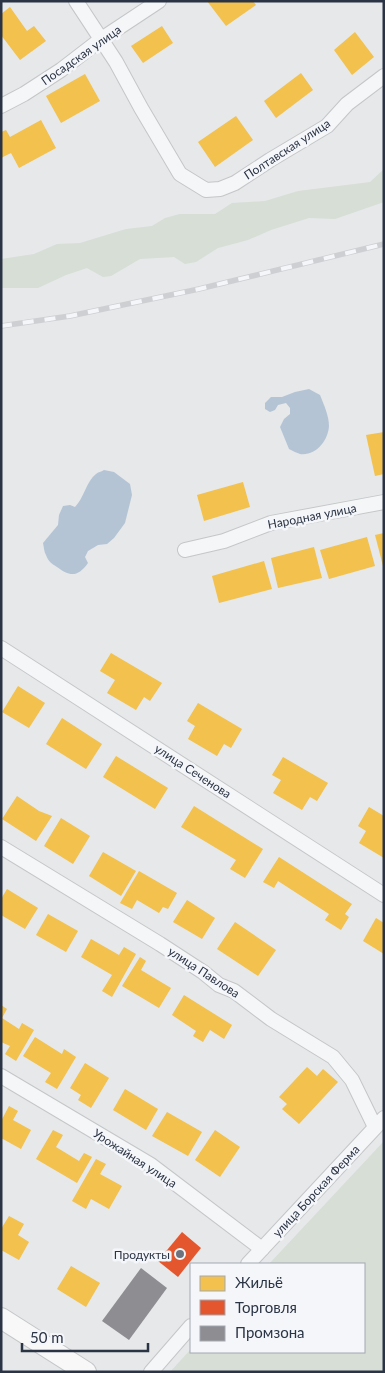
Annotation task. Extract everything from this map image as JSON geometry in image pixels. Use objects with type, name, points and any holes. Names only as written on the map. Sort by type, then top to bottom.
[{"type":"street","points":[[76,1],[100,40]]},
{"type":"street","name":"Посадская улица","points":[[1,106],[24,94],[61,70],[100,40],[159,1]]},
{"type":"street","name":"Полтавская улица","points":[[100,40],[116,62],[140,108],[180,174],[206,190],[220,189],[235,183],[327,126],[347,104],[384,76]]},
{"type":"street","name":"Народная улица","points":[[185,550],[224,541],[271,523],[384,502]]},
{"type":"street","name":"улица Сеченова","points":[[1,648],[384,895]]},
{"type":"street","name":"улица Павлова","points":[[1,848],[160,944],[219,984],[234,991],[270,1019],[333,1057],[352,1080],[379,1123]]},
{"type":"street","name":"Урожайная улица","points":[[1,1076],[151,1165],[262,1249]]},
{"type":"street","name":"улица Борская Ферма","points":[[249,1263],[379,1123]]},
{"type":"street","points":[[1,1318],[86,1372]]},
{"type":"street","points":[[151,1372],[190,1327]]},
{"type":"shaded area","points":[[384,169],[384,202],[335,219],[309,218],[271,230],[248,240],[218,248],[196,262],[185,264],[174,257],[140,259],[111,276],[103,277],[87,268],[38,288],[1,288],[1,259],[34,254],[57,244],[80,243],[126,229],[152,226],[165,218],[180,214],[215,214],[232,203],[265,201],[298,191],[370,182]]},
{"type":"shaded area","points":[[384,1141],[384,1372],[170,1372],[190,1350],[190,1353],[365,1353],[365,1263],[270,1263]]},
{"type":"water","points":[[309,389],[320,395],[329,426],[324,442],[316,450],[311,453],[300,454],[289,449],[280,427],[284,419],[290,414],[290,408],[286,403],[278,405],[275,410],[270,412],[265,409],[265,403],[271,397],[282,397]]},
{"type":"water","points":[[104,470],[114,472],[130,484],[132,495],[125,523],[107,544],[98,545],[88,551],[85,557],[88,563],[81,571],[74,574],[66,573],[49,561],[43,543],[58,525],[59,515],[63,506],[70,505],[75,507],[93,477]]},
{"type":"building: Жильё","points":[[207,1],[253,1],[256,5],[226,26]]},
{"type":"building: Жильё","points":[[10,7],[27,31],[34,26],[46,41],[20,60],[1,35],[1,14]]},
{"type":"building: Жильё","points":[[162,26],[173,43],[143,63],[131,46]]},
{"type":"building: Жильё","points":[[355,32],[374,57],[352,75],[334,50]]},
{"type":"building: Жильё","points":[[301,73],[313,90],[276,118],[264,101]]},
{"type":"building: Жильё","points":[[85,74],[100,101],[61,123],[46,96]]},
{"type":"building: Жильё","points":[[236,116],[253,140],[215,167],[198,142]]},
{"type":"building: Жильё","points":[[41,120],[56,148],[19,168],[11,153],[1,158],[1,132],[6,130],[10,137]]},
{"type":"building: Жильё","points":[[384,432],[384,474],[375,476],[366,435]]},
{"type":"building: Жильё","points":[[243,482],[250,507],[204,521],[197,495]]},
{"type":"building: Жильё","points":[[384,533],[384,565],[383,566],[375,535]]},
{"type":"building: Жильё","points":[[367,537],[375,566],[329,579],[320,550]]},
{"type":"building: Жильё","points":[[314,547],[322,578],[278,588],[271,558]]},
{"type":"building: Жильё","points":[[264,561],[272,589],[219,603],[212,576]]},
{"type":"building: Жильё","points":[[111,653],[162,683],[150,701],[144,697],[136,710],[107,693],[115,680],[100,671]]},
{"type":"building: Жильё","points":[[18,686],[45,703],[29,728],[2,712]]},
{"type":"building: Жильё","points":[[198,703],[242,729],[231,748],[224,744],[217,756],[188,739],[195,726],[187,721]]},
{"type":"building: Жильё","points":[[62,718],[102,744],[86,769],[46,744]]},
{"type":"building: Жильё","points":[[116,756],[168,788],[155,809],[103,777]]},
{"type":"building: Жильё","points":[[283,757],[328,783],[317,801],[310,797],[302,810],[273,793],[281,780],[272,775]]},
{"type":"building: Жильё","points":[[17,796],[39,811],[52,816],[36,841],[2,819]]},
{"type":"building: Жильё","points":[[194,806],[263,849],[245,878],[230,869],[236,860],[181,827]]},
{"type":"building: Жильё","points":[[369,807],[384,816],[384,858],[359,843],[366,831],[358,826]]},
{"type":"building: Жильё","points":[[61,818],[90,836],[73,864],[44,846]]},
{"type":"building: Жильё","points":[[103,852],[136,871],[121,896],[89,876]]},
{"type":"building: Жильё","points":[[279,857],[352,904],[345,914],[349,917],[341,930],[325,920],[329,914],[278,881],[274,888],[263,882]]},
{"type":"building: Жильё","points":[[139,871],[177,893],[168,909],[163,907],[159,913],[137,900],[132,909],[120,903]]},
{"type":"building: Жильё","points":[[7,889],[38,908],[25,929],[1,915],[1,899]]},
{"type":"building: Жильё","points":[[187,900],[215,918],[202,939],[173,922]]},
{"type":"building: Жильё","points":[[48,914],[78,931],[66,952],[36,935]]},
{"type":"building: Жильё","points":[[376,918],[384,923],[384,954],[363,941]]},
{"type":"building: Жильё","points":[[235,922],[276,950],[258,976],[217,949]]},
{"type":"building: Жильё","points":[[91,939],[119,955],[124,947],[136,954],[112,997],[102,991],[112,975],[81,957]]},
{"type":"building: Жильё","points":[[140,957],[146,961],[141,970],[171,988],[159,1008],[122,986]]},
{"type":"building: Жильё","points":[[184,995],[232,1025],[224,1039],[210,1030],[203,1042],[193,1036],[196,1031],[172,1015]]},
{"type":"building: Жильё","points":[[1,1005],[7,1009],[2,1018],[19,1029],[22,1023],[34,1030],[16,1061],[5,1054],[10,1046],[1,1042]]},
{"type":"building: Жильё","points":[[35,1037],[62,1054],[64,1049],[76,1057],[57,1089],[45,1082],[51,1073],[23,1056]]},
{"type":"building: Жильё","points":[[85,1063],[109,1078],[91,1108],[78,1100],[81,1095],[70,1088]]},
{"type":"building: Жильё","points":[[307,1067],[317,1076],[323,1069],[338,1082],[299,1124],[282,1109],[287,1104],[279,1097]]},
{"type":"building: Жильё","points":[[125,1089],[158,1109],[146,1130],[113,1110]]},
{"type":"building: Жильё","points":[[9,1106],[18,1111],[13,1120],[31,1130],[21,1149],[1,1138],[1,1121]]},
{"type":"building: Жильё","points":[[167,1112],[202,1132],[188,1156],[152,1136]]},
{"type":"building: Жильё","points":[[53,1130],[63,1135],[56,1147],[79,1161],[84,1153],[92,1157],[77,1183],[36,1159]]},
{"type":"building: Жильё","points":[[215,1130],[240,1147],[220,1177],[195,1160]]},
{"type":"building: Жильё","points":[[96,1159],[106,1164],[100,1174],[122,1186],[109,1209],[91,1199],[86,1209],[72,1201]]},
{"type":"building: Жильё","points":[[9,1216],[24,1224],[18,1235],[29,1242],[19,1260],[1,1250],[1,1229]]},
{"type":"building: Жильё","points":[[71,1266],[100,1283],[86,1307],[57,1289]]},
{"type":"building: Торговля","name":"Продукты","points":[[182,1232],[201,1248],[178,1277],[158,1261]]},
{"type":"building: Промзона","points":[[141,1268],[167,1288],[129,1340],[102,1321]]},
{"type":"railway","points":[[1,326],[70,316],[199,289],[384,244]]},
{"type":"place","name":"Продукты","points":[[180,1254]]}]
